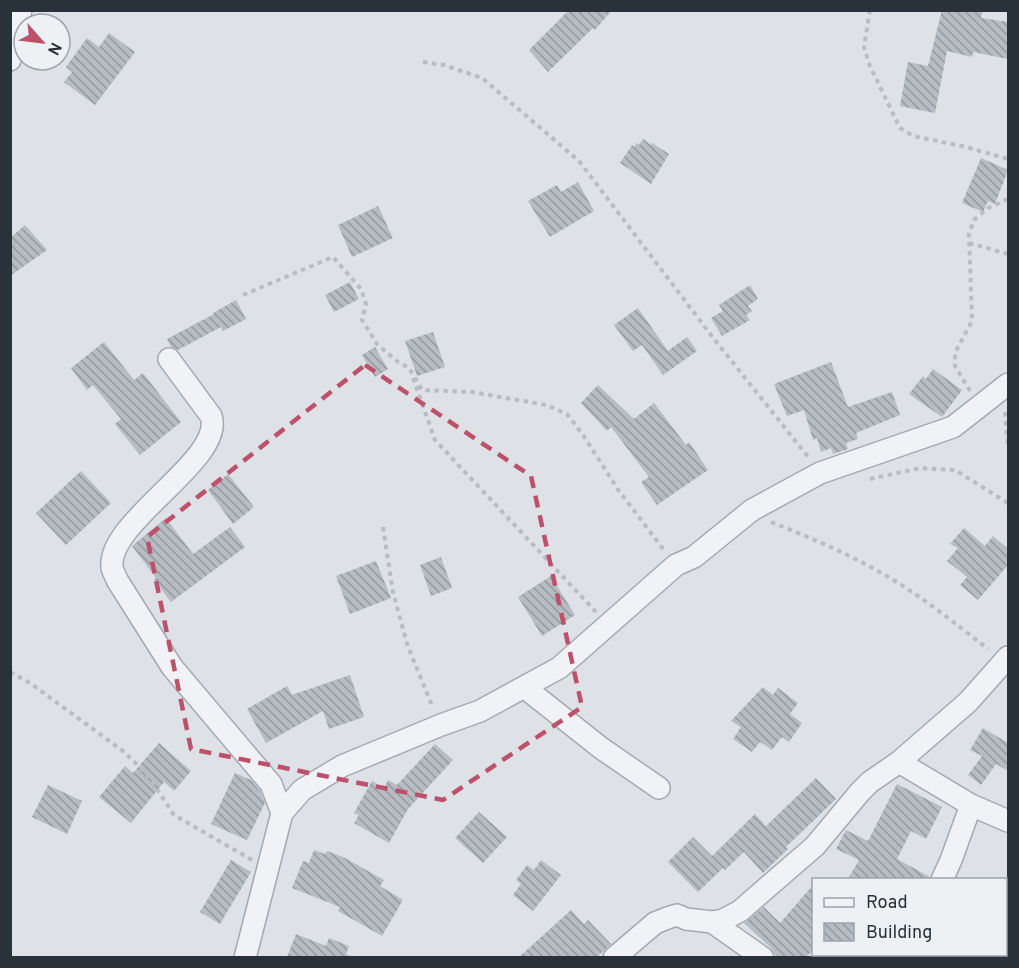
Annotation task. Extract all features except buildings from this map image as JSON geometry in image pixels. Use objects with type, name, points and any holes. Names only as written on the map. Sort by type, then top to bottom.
[{"type":"street","points":[[10,60],[21,10]]},
{"type":"street","points":[[169,360],[211,416],[214,423],[212,432],[199,455],[119,540],[112,568],[117,580],[172,667],[270,784],[282,813]]},
{"type":"street","points":[[245,957],[282,813],[302,790],[342,765],[480,711],[559,668],[676,565],[694,557],[752,510],[820,473],[953,427],[1006,387]]},
{"type":"street","points":[[614,957],[655,923],[670,917],[677,915],[712,922],[723,920],[740,911],[815,846],[865,787],[899,762],[968,702],[1006,660]]},
{"type":"street","points":[[524,687],[601,748],[659,788]]},
{"type":"street","points":[[899,762],[972,805],[1008,821]]},
{"type":"street","points":[[942,878],[972,805]]},
{"type":"street","points":[[712,922],[763,957]]},
{"type":"path","points":[[870,10],[864,46],[869,64],[900,128],[913,136],[1008,159]]},
{"type":"path","points":[[423,62],[444,65],[482,78],[579,161],[707,330],[820,473]]},
{"type":"path","points":[[980,407],[955,366],[955,353],[972,321],[969,234],[974,220],[988,208],[1008,199]]},
{"type":"path","points":[[969,243],[1008,254]]},
{"type":"path","points":[[243,296],[333,257],[361,289],[366,304],[362,320],[378,344],[398,362],[409,368],[422,390],[483,394],[546,405],[567,414],[619,491],[676,565]]},
{"type":"path","points":[[409,368],[435,440],[609,626]]},
{"type":"path","points":[[1006,387],[1008,447]]},
{"type":"path","points":[[864,480],[920,468],[955,470],[1008,503]]},
{"type":"path","points":[[763,526],[779,517]]},
{"type":"path","points":[[770,521],[832,547],[885,575],[1006,660]]},
{"type":"path","points":[[383,527],[393,592],[407,644],[441,725]]},
{"type":"path","points":[[10,672],[30,683],[123,751],[147,774],[174,815],[268,870]]},
{"type":"highlighted area","points":[[365,365],[531,476],[582,707],[443,800],[191,749],[147,537]]}]
